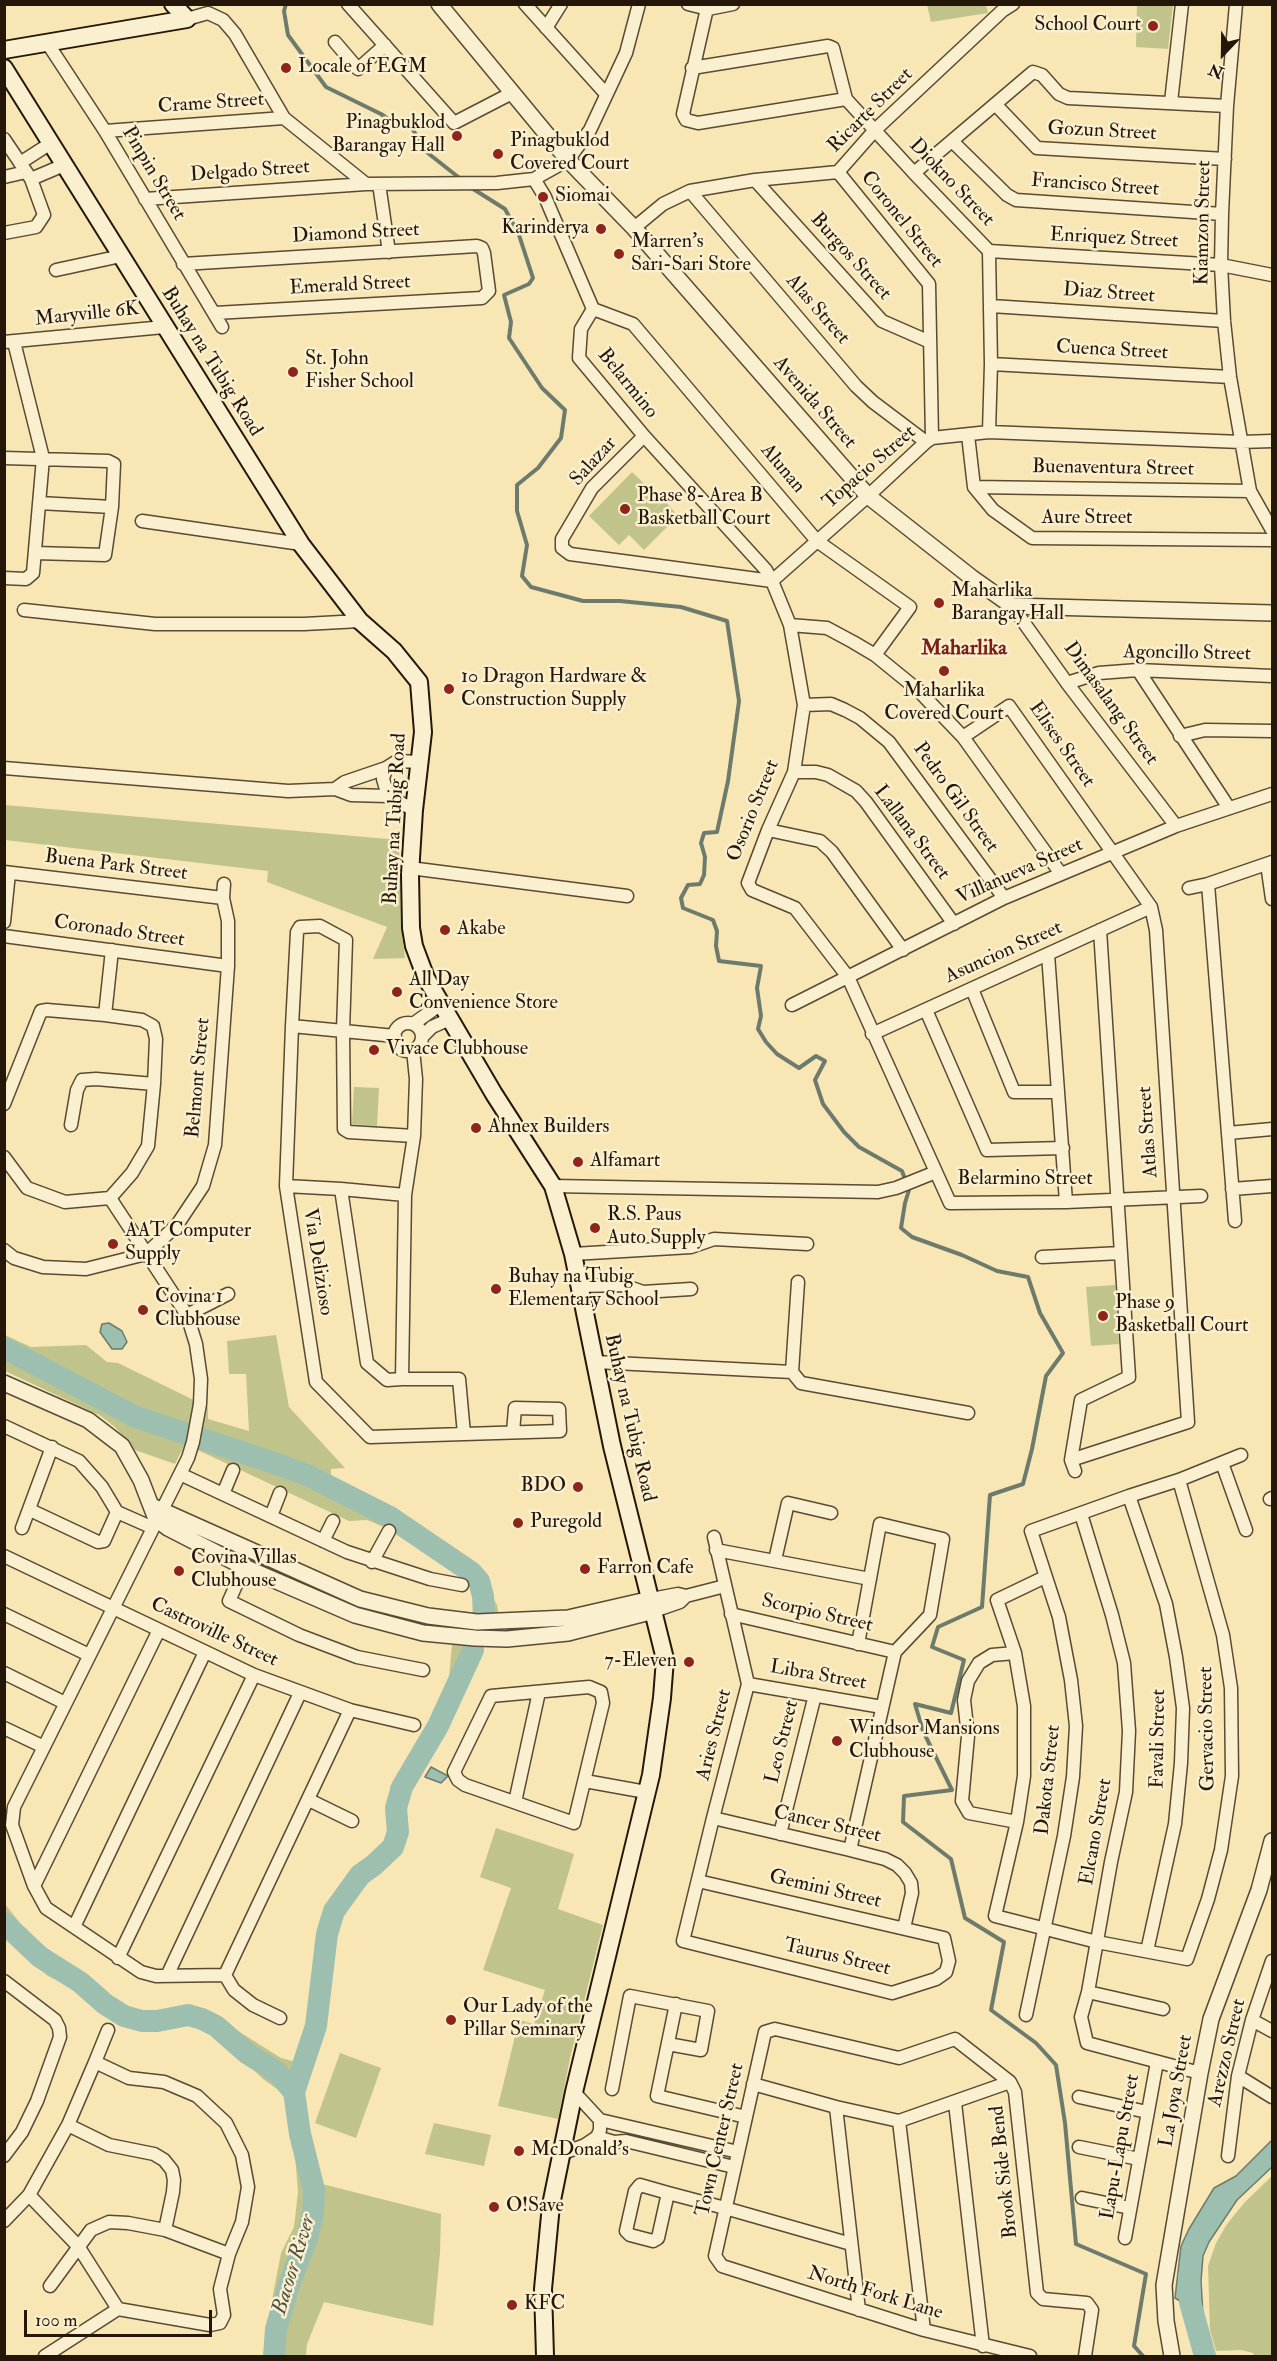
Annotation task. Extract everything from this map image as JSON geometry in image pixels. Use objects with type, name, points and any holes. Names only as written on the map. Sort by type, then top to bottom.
[{"type":"main road","points":[[173,4],[187,19]]},
{"type":"main road","points":[[4,50],[187,19]]},
{"type":"main road","name":"Buhay na Tubig Road","points":[[4,68],[301,544],[360,621],[394,651],[419,682],[423,732],[410,868],[411,928],[414,946],[441,1014],[553,1186],[573,1254],[612,1446],[665,1659],[662,1698],[646,1792],[574,2092],[551,2205],[543,2289],[545,2356]]},
{"type":"street","points":[[348,4],[454,123],[512,93]]},
{"type":"street","name":"Avenida Street","points":[[439,4],[568,160],[634,228],[868,496],[971,577],[1012,606]]},
{"type":"street","points":[[525,4],[606,94]]},
{"type":"street","points":[[546,28],[561,4]]},
{"type":"street","points":[[568,160],[590,130],[626,52],[639,4]]},
{"type":"street","points":[[688,4],[708,7],[734,4]]},
{"type":"street","name":"Ricarte Street","points":[[634,228],[663,204],[690,191],[755,180],[838,172],[875,130],[1001,8],[1013,4]]},
{"type":"street","points":[[1171,102],[1182,4]]},
{"type":"street","name":"Kiamzon Street","points":[[1236,4],[1227,106],[1221,265],[1230,377],[1241,442]]},
{"type":"street","points":[[708,7],[683,114],[686,120],[698,123],[846,99]]},
{"type":"street","points":[[187,19],[208,13],[223,20],[235,34],[284,118],[373,184],[389,252]]},
{"type":"street","points":[[334,42],[358,69],[385,45]]},
{"type":"street","name":"Pinpin Street","points":[[48,44],[105,131],[222,327]]},
{"type":"street","name":"Diokno Street","points":[[692,68],[828,46],[834,50],[846,99],[989,251],[991,306],[989,432]]},
{"type":"street","points":[[914,173],[1033,72],[1042,75],[1063,97],[1227,106]]},
{"type":"street","name":"Gozun Street","points":[[995,104],[1037,148],[1225,159]]},
{"type":"street","name":"Crame Street","points":[[105,131],[284,118]]},
{"type":"street","points":[[4,139],[26,171],[44,215],[36,227],[4,233]]},
{"type":"street","name":"Francisco Street","points":[[952,142],[1007,195],[1016,200],[1222,214]]},
{"type":"street","points":[[26,171],[51,143]]},
{"type":"street","name":"Delgado Street","points":[[145,199],[373,184],[497,183],[534,179],[568,160]]},
{"type":"street","points":[[4,177],[64,165]]},
{"type":"street","name":"Coronel Street","points":[[838,172],[929,285],[929,440]]},
{"type":"street","points":[[534,179],[545,197],[593,309]]},
{"type":"street","name":"Burgos Street","points":[[755,180],[882,321],[930,342]]},
{"type":"street","name":"Alas Street","points":[[690,191],[856,386],[873,402],[929,440]]},
{"type":"street","name":"Diamond Street","points":[[183,264],[477,246],[482,248],[484,253],[489,291],[487,296]]},
{"type":"street","name":"Enriquez Street","points":[[989,251],[1221,265],[1272,274]]},
{"type":"street","points":[[56,270],[121,256]]},
{"type":"street","name":"Emerald Street","points":[[215,313],[487,296]]},
{"type":"street","name":"Diaz Street","points":[[991,306],[1224,321]]},
{"type":"street","name":"Belarmino","points":[[593,309],[581,329],[579,358],[644,436],[766,570],[772,581]]},
{"type":"street","name":"Alunan","points":[[593,309],[633,324],[817,541],[909,607],[875,655]]},
{"type":"street","name":"Maryville 6K","points":[[9,342],[164,327]]},
{"type":"street","points":[[4,578],[30,578],[33,573],[43,458],[9,342]]},
{"type":"street","name":"Cuenca Street","points":[[991,364],[1230,377]]},
{"type":"street","name":"Topacio Street","points":[[772,581],[929,440],[989,432],[1241,442],[1272,441]]},
{"type":"street","points":[[968,435],[975,487]]},
{"type":"street","name":"Salazar","points":[[644,436],[592,488],[562,539],[562,548],[570,554],[772,581]]},
{"type":"street","points":[[1241,442],[1250,491],[1272,530]]},
{"type":"street","points":[[4,458],[108,461],[114,464],[112,507],[105,555],[34,553]]},
{"type":"street","name":"Buenaventura Street","points":[[975,487],[1250,491]]},
{"type":"street","name":"Aure Street","points":[[975,487],[993,510],[1032,538],[1272,540]]},
{"type":"street","points":[[39,503],[112,507]]},
{"type":"street","points":[[142,521],[301,544]]},
{"type":"street","name":"Osorio Street","points":[[772,581],[790,625],[804,705],[794,772],[768,830],[748,883],[752,890],[795,908],[848,977]]},
{"type":"street","points":[[1012,606],[1272,613]]},
{"type":"street","name":"Dimasalang Street","points":[[1012,606],[1176,826]]},
{"type":"street","points":[[24,610],[155,624],[304,624],[360,621]]},
{"type":"street","points":[[790,625],[827,628],[875,655],[918,690],[963,737],[1061,874]]},
{"type":"street","points":[[1138,670],[1229,808]]},
{"type":"street","name":"Agoncillo Street","points":[[1067,682],[1099,673],[1138,670],[1272,676]]},
{"type":"street","name":"Pedro Gil Street","points":[[804,705],[831,704],[845,710],[868,724],[889,742],[1004,898]]},
{"type":"street","name":"Elises Street","points":[[963,737],[1009,706],[1114,853]]},
{"type":"street","points":[[1180,736],[1204,730],[1272,731]]},
{"type":"street","points":[[335,789],[345,782],[386,768],[397,761],[420,762]]},
{"type":"street","points":[[4,768],[288,791],[335,789],[351,795],[388,796],[414,810]]},
{"type":"street","points":[[386,768],[383,779],[388,796]]},
{"type":"street","name":"Lallana Street","points":[[794,772],[816,772],[828,775],[856,791],[954,924]]},
{"type":"street","name":"Villanueva Street","points":[[792,1005],[1004,898],[1176,826],[1272,794]]},
{"type":"street","points":[[768,830],[820,841],[832,852],[903,950]]},
{"type":"street","name":"Atlas Street","points":[[1114,853],[1151,908],[1156,930],[1188,1422],[1073,1466],[1081,1400],[1129,1377],[1121,1253]]},
{"type":"street","points":[[1189,888],[1270,863],[1272,899]]},
{"type":"street","points":[[410,868],[627,896]]},
{"type":"street","points":[[4,922],[7,873]]},
{"type":"street","name":"Buena Park Street","points":[[7,873],[223,898]]},
{"type":"street","name":"Belmont Street","points":[[146,1254],[177,1225],[203,1186],[214,1145],[228,966],[228,921],[223,898],[224,884]]},
{"type":"street","points":[[1208,884],[1235,1221]]},
{"type":"street","name":"Asuncion Street","points":[[872,1034],[1151,908]]},
{"type":"street","name":"Via Delizioso","points":[[343,1031],[346,940],[320,926],[300,927],[297,932],[286,1186],[316,1382],[370,1437],[513,1432]]},
{"type":"street","points":[[1042,1257],[1121,1253],[1100,930]]},
{"type":"street","name":"Coronado Street","points":[[4,936],[228,966]]},
{"type":"street","points":[[105,1015],[112,950]]},
{"type":"street","points":[[1048,954],[1066,1202]]},
{"type":"street","name":"Belarmino Street","points":[[848,977],[950,1203],[1066,1202],[1201,1196]]},
{"type":"street","points":[[972,989],[1014,1092],[1058,1092]]},
{"type":"street","points":[[926,1010],[987,1150],[1063,1148]]},
{"type":"street","points":[[4,1104],[41,1011],[105,1015],[142,1020],[153,1026],[156,1039],[148,1146],[132,1173],[110,1198],[65,1202],[27,1188],[4,1157]]},
{"type":"street","points":[[441,1014],[422,1036],[420,1044],[412,1050],[402,1049],[397,1045],[395,1035],[399,1027],[441,1014]]},
{"type":"street","points":[[413,1024],[421,1031],[422,1036]]},
{"type":"street","points":[[292,1026],[395,1035]]},
{"type":"street","points":[[343,1031],[344,1129],[349,1132],[414,1136]]},
{"type":"street","points":[[402,1379],[405,1195],[414,1136],[416,1079],[412,1050]]},
{"type":"street","points":[[71,1125],[76,1090],[82,1080],[154,1083]]},
{"type":"street","points":[[1228,1133],[1272,1129]]},
{"type":"street","points":[[553,1186],[878,1192],[896,1188],[936,1172]]},
{"type":"street","points":[[286,1186],[405,1195]]},
{"type":"street","points":[[1232,1189],[1272,1186]]},
{"type":"street","points":[[341,1189],[367,1364],[387,1380],[459,1379],[464,1434]]},
{"type":"street","points":[[110,1198],[187,1316],[196,1344],[200,1404],[194,1442],[180,1474],[155,1515],[14,1807],[12,1826],[34,1886],[46,1908],[118,1958],[148,1975],[225,1975]]},
{"type":"street","points":[[573,1254],[691,1247],[714,1239],[807,1244]]},
{"type":"street","points":[[8,1256],[43,1267],[86,1269],[146,1254]]},
{"type":"street","points":[[798,1282],[792,1372],[801,1383],[968,1413]]},
{"type":"street","points":[[579,1286],[627,1285],[642,1292],[691,1289]]},
{"type":"street","points":[[187,1316],[228,1294]]},
{"type":"street","points":[[595,1362],[792,1372]]},
{"type":"street","points":[[4,1383],[88,1420],[122,1446],[141,1480],[155,1515],[168,1528],[244,1567],[355,1615],[423,1633],[507,1639],[568,1633],[652,1605]]},
{"type":"street","points":[[4,1426],[79,1461],[102,1486],[117,1512]]},
{"type":"street","points":[[22,1528],[52,1447]]},
{"type":"street","points":[[1081,1515],[1241,1455]]},
{"type":"street","points":[[1222,1463],[1246,1530]]},
{"type":"street","points":[[223,1494],[233,1470]]},
{"type":"street","points":[[180,1474],[372,1562],[429,1580],[462,1585]]},
{"type":"street","name":"Gervacio Street","points":[[1017,1822],[995,1916],[1097,1942],[1187,1959],[1208,1899],[1221,1850],[1232,1776],[1231,1688],[1223,1635],[1179,1480]]},
{"type":"street","points":[[271,1516],[280,1493]]},
{"type":"street","name":"Favali Street","points":[[1129,1496],[1166,1604],[1183,1708],[1175,1824],[1147,1951]]},
{"type":"street","points":[[831,1513],[788,1503],[775,1560],[870,1579]]},
{"type":"street","points":[[30,1510],[98,1542],[104,1541],[117,1512]]},
{"type":"street","points":[[117,1512],[155,1515],[360,1599],[428,1616],[477,1622],[568,1618],[680,1602],[687,1596],[725,1586]]},
{"type":"street","name":"Dakota Street","points":[[1026,2015],[1066,1824],[1073,1777],[1076,1726],[1071,1680],[1059,1617],[1031,1531],[1081,1515]]},
{"type":"street","name":"Elcano Street","points":[[1081,1515],[1106,1593],[1124,1664],[1129,1731],[1126,1792],[1081,2018],[1087,2043],[1200,2073]]},
{"type":"street","points":[[322,1541],[333,1521]]},
{"type":"street","points":[[850,1850],[895,1652],[930,1615],[944,1539],[880,1524],[858,1644]]},
{"type":"street","points":[[372,1562],[389,1531]]},
{"type":"street","name":"Aries Street","points":[[683,1941],[747,1684],[715,1543],[775,1560]]},
{"type":"street","name":"Castroville Street","points":[[4,1556],[254,1675],[350,1710],[414,1725]]},
{"type":"street","points":[[244,1567],[230,1601],[298,1635],[357,1657],[423,1670]]},
{"type":"street","points":[[1015,1653],[992,1655],[979,1663],[968,1681],[964,1700],[968,1736],[962,1801],[969,1813],[1017,1822],[1024,1776],[1024,1706],[1015,1653],[997,1600],[1046,1577]]},
{"type":"street","points":[[4,1614],[89,1655]]},
{"type":"street","name":"Scorpio Street","points":[[731,1614],[895,1652]]},
{"type":"street","points":[[475,1638],[477,1622]]},
{"type":"street","points":[[34,1886],[159,1630]]},
{"type":"street","points":[[74,1927],[205,1652]]},
{"type":"street","points":[[4,1673],[65,1703]]},
{"type":"street","points":[[118,1958],[254,1675]]},
{"type":"street","name":"Libra Street","points":[[747,1684],[882,1707]]},
{"type":"street","points":[[589,1687],[601,1692],[603,1703],[574,1823],[465,1785],[460,1782],[454,1772],[491,1696],[539,1692],[589,1687]]},
{"type":"street","points":[[515,1802],[539,1692]]},
{"type":"street","points":[[167,1976],[300,1693]]},
{"type":"street","name":"Leo Street","points":[[780,1834],[815,1695]]},
{"type":"street","points":[[225,1975],[350,1710]]},
{"type":"street","points":[[4,1728],[44,1747]]},
{"type":"street","points":[[585,1781],[646,1792]]},
{"type":"street","points":[[309,1800],[352,1821]]},
{"type":"street","name":"Cancer Street","points":[[714,1818],[850,1850],[885,1859],[897,1865],[906,1873],[911,1883],[912,1893],[904,1928]]},
{"type":"street","name":"La Joya Street","points":[[1172,2356],[1166,2321],[1166,2276],[1200,2073],[1211,2019],[1259,1890],[1272,1841]]},
{"type":"street","name":"Gemini Street","points":[[698,1881],[944,1938]]},
{"type":"street","name":"Taurus Street","points":[[683,1941],[892,1993],[936,1979],[946,1972],[950,1961],[944,1938]]},
{"type":"street","name":"Arezzo Street","points":[[1228,2156],[1238,2076],[1252,2020],[1272,1961]]},
{"type":"street","points":[[225,1975],[234,1990],[253,2005],[280,2018]]},
{"type":"street","points":[[4,1981],[55,2020],[60,2037],[37,2101],[22,2132],[4,2156]]},
{"type":"street","points":[[1088,1992],[1163,2009]]},
{"type":"street","points":[[612,2089],[630,1996],[708,2010],[701,2050],[668,2044]]},
{"type":"street","points":[[676,2004],[657,2096],[746,2117]]},
{"type":"street","points":[[1252,2020],[1272,2031]]},
{"type":"street","name":"Brook Side Bend","points":[[765,2032],[775,2029],[899,2058],[955,2039],[1010,2082],[1016,2092],[1037,2294],[1044,2299],[1088,2303],[1092,2310],[1085,2356]]},
{"type":"street","points":[[4,2221],[29,2195],[68,2125],[108,2030]]},
{"type":"street","name":"Town Center Street","points":[[715,2256],[765,2032]]},
{"type":"street","points":[[45,2356],[118,2309],[210,2325],[220,2323],[224,2315],[220,2289],[242,2222],[248,2187],[242,2155],[226,2123],[198,2096],[164,2082],[129,2078],[94,2062]]},
{"type":"street","name":"Lapu-Lapu Street","points":[[1125,2238],[1157,2062]]},
{"type":"street","points":[[1238,2076],[1272,2097]]},
{"type":"street","points":[[753,2084],[836,2107],[899,2121],[1010,2082]]},
{"type":"street","points":[[574,2092],[600,2120],[738,2152]]},
{"type":"street","points":[[1079,2097],[1148,2112]]},
{"type":"street","points":[[955,2103],[983,2346]]},
{"type":"street","points":[[836,2107],[859,2310]]},
{"type":"street","points":[[561,2154],[585,2145],[597,2137],[600,2120]]},
{"type":"street","points":[[899,2121],[924,2330]]},
{"type":"street","points":[[68,2125],[109,2145],[154,2154],[164,2160],[172,2170],[174,2180],[165,2230]]},
{"type":"street","points":[[597,2137],[614,2142],[626,2141],[735,2167]]},
{"type":"street","points":[[1079,2147],[1139,2159]]},
{"type":"street","points":[[668,2193],[658,2238],[654,2241],[630,2235],[626,2231],[635,2191],[640,2185],[851,2244]]},
{"type":"street","points":[[29,2195],[78,2246],[118,2309]]},
{"type":"street","points":[[1082,2198],[1130,2208]]},
{"type":"street","points":[[50,2286],[92,2230],[109,2222],[165,2230],[230,2254]]},
{"type":"street","name":"North Fork Lane","points":[[715,2256],[722,2266],[859,2310],[983,2346],[1030,2356]]},
{"type":"green space","points":[[927,5],[986,5],[988,13],[931,22]]},
{"type":"green space","name":"School Court","points":[[1137,5],[1173,5],[1168,49],[1136,47]]},
{"type":"green space","name":"Phase 8- Area B Basketball Court","points":[[632,472],[662,501],[654,510],[664,500],[678,516],[644,550],[629,535],[619,545],[589,516]]},
{"type":"green space","points":[[5,805],[399,840],[401,926],[405,958],[373,959],[387,927],[267,882],[268,871],[5,840]]},
{"type":"green space","points":[[354,1087],[379,1088],[377,1126],[352,1124]]},
{"type":"green space","name":"Phase 9 Basketball Court","points":[[1115,1285],[1119,1344],[1091,1346],[1086,1287]]},
{"type":"green space","points":[[5,1335],[31,1347],[86,1345],[107,1362],[118,1363],[208,1407],[208,1419],[249,1431],[246,1374],[229,1374],[227,1341],[276,1335],[289,1407],[345,1468],[331,1469],[331,1476],[387,1504],[445,1542],[476,1567],[497,1605],[499,1616],[477,1617],[468,1578],[386,1528],[367,1520],[349,1521],[185,1444],[175,1464],[135,1450],[115,1427],[101,1416],[5,1371]]},
{"type":"green space","points":[[452,1645],[484,1646],[406,1798],[401,1842],[392,1859],[376,1874],[356,1883],[343,1903],[331,1935],[328,2004],[313,2064],[303,2091],[303,2107],[311,2138],[318,2183],[441,2214],[433,2326],[324,2302],[307,2344],[306,2356],[266,2356],[267,2326],[281,2253],[294,2227],[298,2192],[295,2155],[284,2094],[263,2079],[231,2047],[210,2031],[183,2022],[168,2030],[136,2028],[111,2016],[91,1997],[48,1976],[26,1958],[5,1934],[5,1904],[31,1937],[130,2010],[155,2014],[190,2009],[208,2014],[281,2058],[296,2062],[307,2031],[316,1962],[324,1923],[337,1892],[360,1867],[391,1841],[390,1787],[428,1734],[442,1706],[448,1689]]},
{"type":"green space","points":[[496,1828],[574,1854],[558,1909],[603,1925],[570,2058],[558,2119],[498,2106],[519,2020],[534,2024],[545,1990],[483,1970],[511,1888],[480,1877]]},
{"type":"green space","points":[[340,2053],[381,2068],[356,2138],[315,2123]]},
{"type":"green space","points":[[434,2123],[491,2135],[484,2166],[425,2154]]},
{"type":"green space","points":[[1272,2176],[1272,2356],[1254,2356],[1253,2353],[1241,2350],[1216,2351],[1210,2330],[1208,2266],[1216,2243],[1227,2224],[1245,2202]]},
{"type":"shaded area","points":[[109,1323],[122,1331],[127,1342],[122,1349],[112,1349],[100,1332],[102,1324]]},
{"type":"shaded area","points":[[431,1767],[448,1776],[441,1783],[425,1777]]},
{"type":"shaded area","points":[[1272,2140],[1272,2167],[1237,2200],[1209,2242],[1203,2256],[1201,2281],[1203,2315],[1175,2298],[1181,2246],[1214,2188],[1236,2176]]},
{"type":"waterway","points":[[286,4],[284,11],[288,35],[326,87],[381,114],[398,126],[410,124],[424,150],[462,180]]},
{"type":"waterway","points":[[470,187],[505,209],[519,235],[533,278],[529,284],[504,295],[511,322],[509,338],[542,388],[565,410],[561,438],[538,468],[517,485],[517,511],[527,545],[522,576],[531,587],[583,601],[620,601],[681,607],[727,621],[739,701],[728,781],[717,832],[704,833],[701,843],[705,857],[704,875],[700,884],[688,885],[681,898],[683,908],[713,920],[717,931],[716,946],[719,961],[761,966],[757,988],[761,1016],[758,1029],[766,1042],[777,1054],[799,1068],[816,1056],[825,1061],[815,1080],[823,1104],[844,1132],[859,1147],[902,1171],[909,1190],[901,1228],[912,1237],[962,1255],[997,1271],[1028,1277],[1040,1313],[1063,1353],[1046,1376],[1023,1484],[990,1495],[982,1607],[938,1627],[932,1647],[964,1660],[951,1713],[915,1704],[923,1731],[952,1790],[904,1796],[903,1822],[951,1859],[965,1918],[1004,1942],[991,2010],[1036,2043],[1056,2065],[1065,2123],[1076,2244],[1146,2274],[1134,2346],[1143,2356]]},
{"type":"waterway","points":[[4,1348],[136,1417],[309,1476],[390,1517],[471,1572],[479,1581],[483,1596],[484,1616]]},
{"type":"waterway","points":[[294,2092],[316,2026],[327,1934],[334,1911],[360,1875],[393,1847],[398,1832],[396,1808],[402,1787],[438,1726],[473,1650]]},
{"type":"waterway","name":"Bacoor River","points":[[4,1923],[40,1957],[80,1982],[105,2004],[124,2016],[142,2021],[157,2021],[188,2015],[202,2019],[216,2026],[248,2054],[277,2072],[294,2092],[300,2134],[314,2190],[313,2214],[276,2329],[274,2356]]},
{"type":"waterway","points":[[1189,2277],[1190,2302],[1205,2356]]},
{"type":"place","name":"School Court","points":[[1153,26]]},
{"type":"place","name":"Locale of EGM","points":[[286,68]]},
{"type":"place","name":"Pinagbuklod Barangay Hall","points":[[457,136]]},
{"type":"place","name":"Pinagbuklod Covered Court","points":[[498,154]]},
{"type":"place","name":"Siomai","points":[[543,197]]},
{"type":"place","name":"Karinderya","points":[[601,229]]},
{"type":"place","name":"Marren's Sari-Sari Store","points":[[619,254]]},
{"type":"place","name":"St. John Fisher School","points":[[293,372]]},
{"type":"place","name":"Phase 8- Area B Basketball Court","points":[[625,509]]},
{"type":"place","name":"Maharlika Barangay Hall","points":[[939,603]]},
{"type":"place","name":"Maharlika Covered Court","points":[[944,671]]},
{"type":"place","name":"10 Dragon Hardware & Construction Supply","points":[[449,689]]},
{"type":"place","name":"Akabe","points":[[445,930]]},
{"type":"place","name":"All Day Convenience Store","points":[[397,992]]},
{"type":"place","name":"Vivace Clubhouse","points":[[374,1050]]},
{"type":"place","name":"Ahnex Builders","points":[[476,1128]]},
{"type":"place","name":"Alfamart","points":[[578,1162]]},
{"type":"place","name":"R.S. Paus Auto Supply","points":[[595,1228]]},
{"type":"place","name":"AAT Computer Supply","points":[[113,1244]]},
{"type":"place","name":"Buhay na Tubig Elementary School","points":[[496,1289]]},
{"type":"place","name":"Covina 1 Clubhouse","points":[[143,1310]]},
{"type":"place","name":"Phase 9 Basketball Court","points":[[1103,1316]]},
{"type":"place","name":"BDO","points":[[578,1487]]},
{"type":"place","name":"Puregold","points":[[518,1523]]},
{"type":"place","name":"Farron Cafe","points":[[585,1569]]},
{"type":"place","name":"Covina Villas Clubhouse","points":[[179,1571]]},
{"type":"place","name":"7-Eleven","points":[[689,1662]]},
{"type":"place","name":"Windsor Mansions Clubhouse","points":[[837,1741]]},
{"type":"place","name":"Our Lady of the Pillar Seminary","points":[[451,2020]]},
{"type":"place","name":"McDonald's","points":[[519,2151]]},
{"type":"place","name":"O!Save","points":[[494,2207]]},
{"type":"place","name":"KFC","points":[[512,2305]]},
{"type":"district","name":"Maharlika","points":[[964,649]]}]
